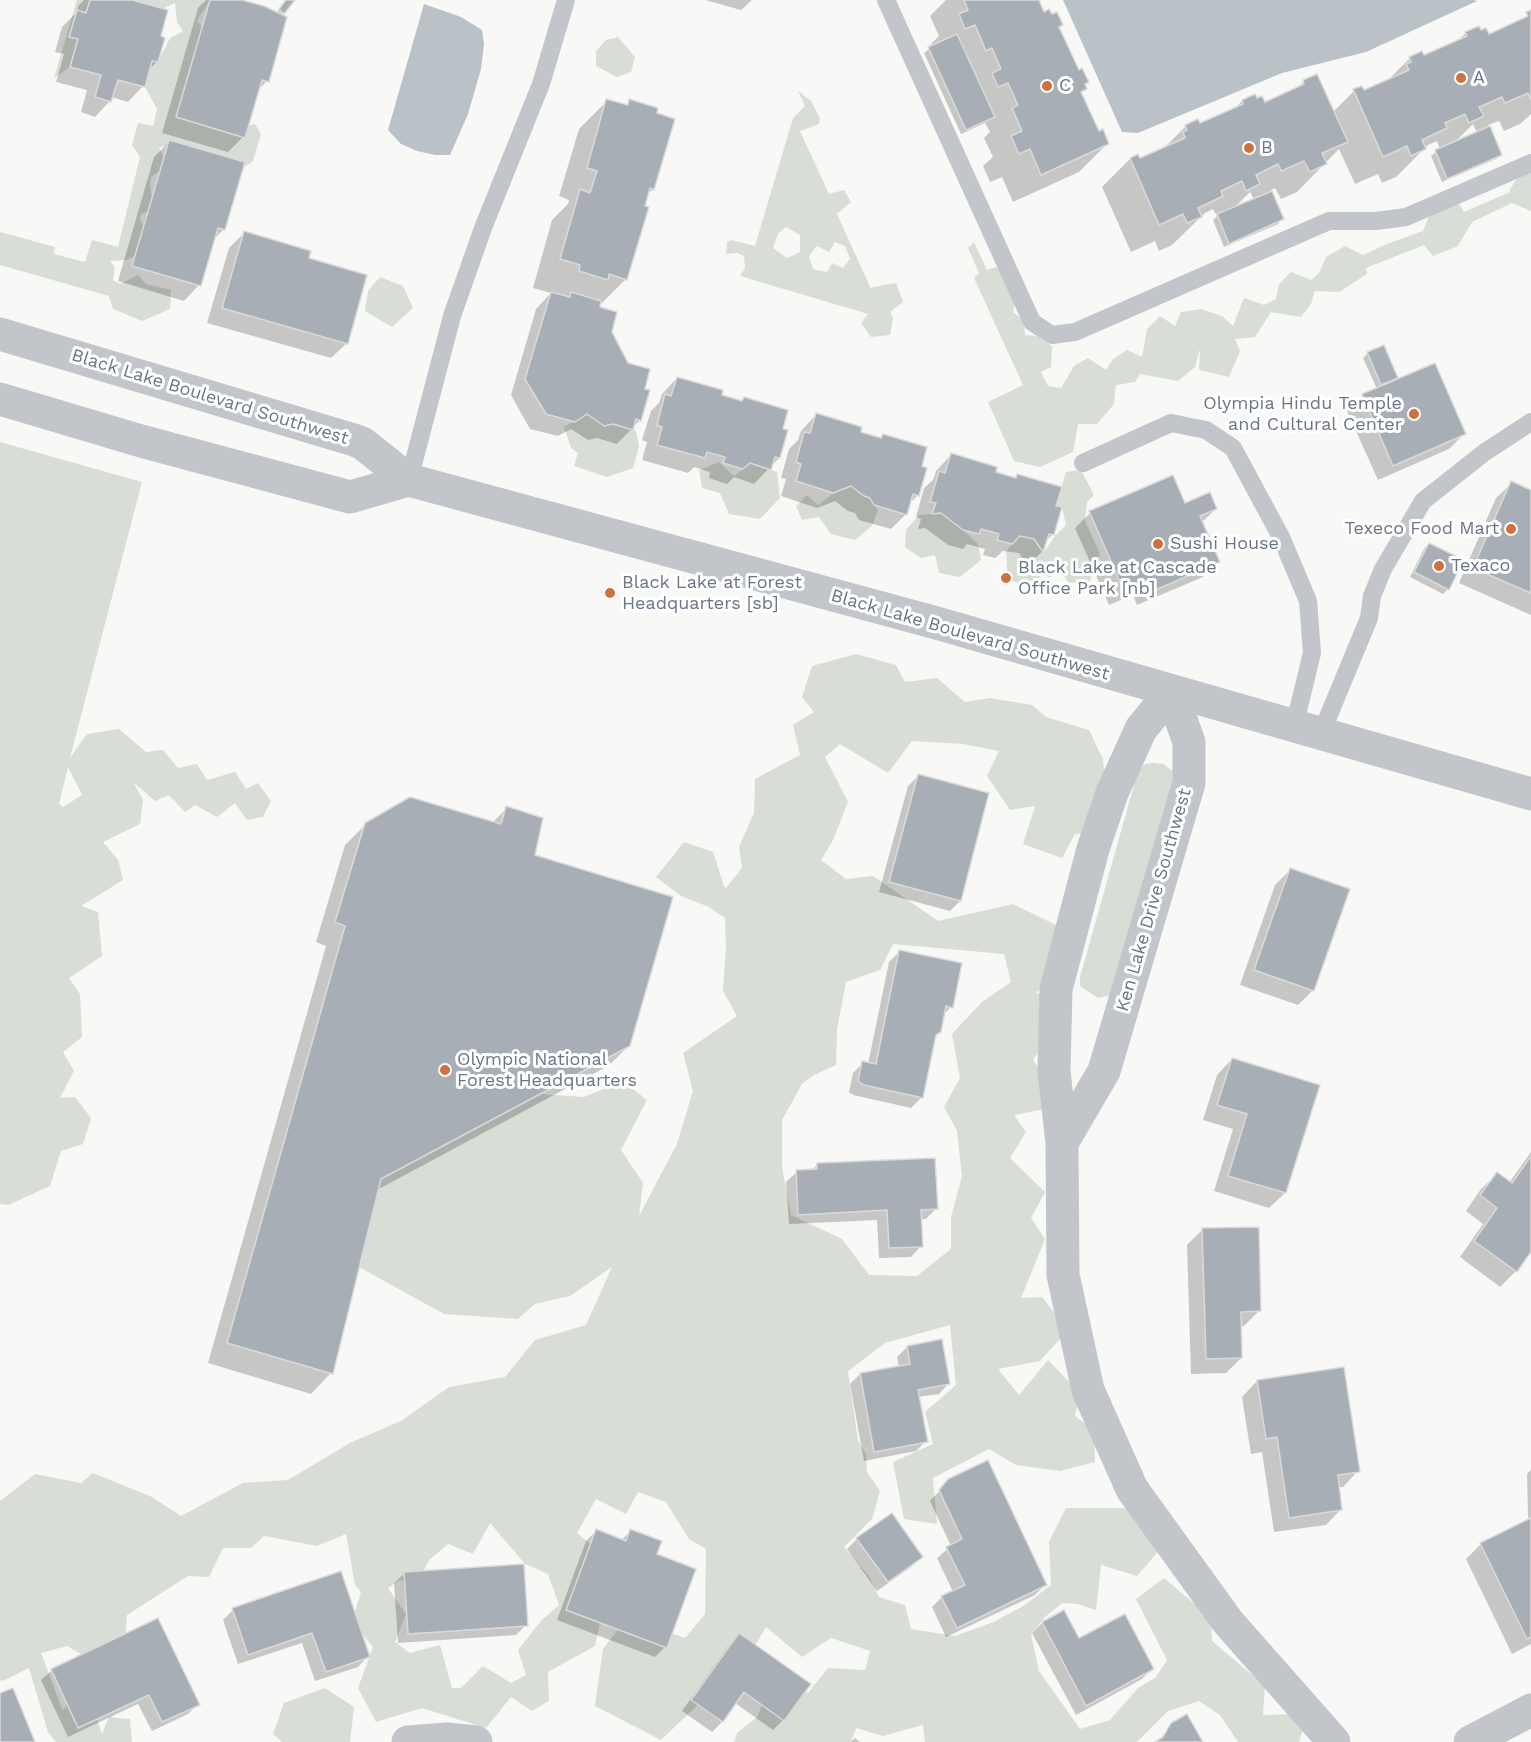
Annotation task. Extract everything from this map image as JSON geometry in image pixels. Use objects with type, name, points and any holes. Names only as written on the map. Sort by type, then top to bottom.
[{"type":"street","name":"Black Lake Boulevard Southwest","points":[[0,334],[362,442],[409,480],[933,622],[1531,794]]},
{"type":"street","points":[[0,399],[141,441],[350,497],[409,480]]},
{"type":"street","points":[[1171,692],[1141,729],[1112,793],[1093,849],[1056,989],[1054,1071],[1062,1143],[1063,1275],[1088,1390],[1132,1489],[1228,1622],[1334,1742]]},
{"type":"street","name":"Ken Lake Drive Southwest","points":[[1062,1143],[1104,1071],[1189,783],[1189,742],[1171,692]]},
{"type":"street","points":[[1470,1742],[1531,1710]]},
{"type":"street","points":[[408,1742],[447,1739],[476,1742]]},
{"type":"lane","points":[[886,0],[1032,322],[1052,335],[1076,332],[1329,221],[1406,217],[1531,163]]},
{"type":"lane","points":[[409,480],[452,316],[483,228],[541,84],[562,1]]},
{"type":"lane","points":[[1308,730],[1369,618],[1372,596],[1383,569],[1424,501],[1485,452],[1531,422]]},
{"type":"lane","points":[[1083,463],[1171,423],[1206,430],[1233,448],[1281,537],[1308,601],[1312,653],[1308,730]]},
{"type":"shaded area","points":[[77,0],[90,0],[86,13],[76,11],[69,36],[78,39],[70,67],[54,78]]},
{"type":"shaded area","points":[[132,0],[210,0],[197,21],[203,27],[176,117],[244,138],[248,126],[255,124],[261,134],[253,161],[243,168],[168,145],[159,148],[164,157],[160,171],[151,177],[152,196],[148,212],[141,214],[140,219],[144,227],[136,255],[127,260],[110,261],[115,268],[113,280],[120,284],[138,275],[146,284],[171,290],[170,309],[142,321],[113,309],[109,296],[0,265],[0,232],[55,247],[54,254],[85,262],[92,240],[118,247],[140,157],[132,145],[138,123],[153,126],[157,109],[145,87],[152,61],[158,62],[170,38],[183,31],[177,22],[175,3],[162,9]]},
{"type":"shaded area","points":[[1063,0],[1477,1],[1366,52],[1282,73],[1138,133],[1122,132]]},
{"type":"shaded area","points":[[424,4],[461,17],[482,30],[484,44],[481,69],[468,114],[450,155],[435,155],[417,151],[401,144],[388,130]]},
{"type":"shaded area","points":[[618,37],[635,57],[631,72],[617,77],[596,66],[596,51],[606,40]]},
{"type":"shaded area","points":[[798,91],[811,101],[820,118],[819,124],[800,131],[829,194],[844,190],[851,202],[837,214],[871,289],[896,283],[903,302],[890,312],[893,318],[890,335],[871,337],[861,323],[868,314],[740,276],[745,268],[744,256],[737,253],[726,254],[727,242],[731,240],[755,246],[793,118],[805,106]],"holes":[[[786,227],[800,235],[800,252],[787,258],[773,248],[778,234]],[[835,242],[845,246],[850,259],[843,268],[832,263],[827,272],[813,269],[809,256],[817,246],[829,252]]]},
{"type":"shaded area","points":[[1526,165],[1531,165],[1531,211],[1512,203],[1472,222],[1458,246],[1433,256],[1424,245],[1366,268],[1367,274],[1339,292],[1315,291],[1311,304],[1301,317],[1271,312],[1255,337],[1235,339],[1240,351],[1229,377],[1199,370],[1200,349],[1195,367],[1178,381],[1140,374],[1135,382],[1116,385],[1114,404],[1097,424],[1078,424],[1073,452],[1040,467],[1014,461],[988,402],[1023,385],[974,278],[979,273],[968,248],[974,242],[987,270],[996,267],[1018,277],[1017,297],[1013,312],[1023,320],[1025,335],[1037,336],[1052,346],[1051,367],[1041,372],[1048,386],[1061,388],[1074,366],[1088,358],[1106,370],[1113,359],[1127,350],[1142,357],[1147,329],[1160,316],[1175,326],[1181,312],[1201,309],[1222,316],[1233,326],[1244,298],[1264,305],[1276,299],[1279,284],[1291,272],[1311,280],[1319,273],[1326,257],[1345,246],[1363,255],[1423,231],[1432,208],[1457,200],[1464,212],[1510,192]]},
{"type":"shaded area","points":[[380,277],[403,286],[413,308],[392,327],[365,311],[368,291]]},
{"type":"shaded area","points":[[587,414],[604,426],[613,424],[636,431],[639,446],[633,468],[607,477],[574,466],[578,453],[571,448],[564,427]]},
{"type":"shaded area","points":[[0,442],[142,482],[70,758],[87,734],[119,729],[146,752],[163,750],[178,768],[197,764],[207,780],[235,772],[246,789],[258,783],[271,801],[263,817],[247,820],[235,803],[217,817],[195,805],[185,812],[169,795],[155,801],[133,782],[143,800],[140,824],[103,842],[118,860],[123,880],[81,906],[98,912],[102,956],[69,978],[80,994],[82,1037],[63,1052],[74,1071],[60,1098],[75,1097],[91,1118],[83,1144],[61,1151],[50,1186],[8,1205],[0,1204]],"holes":[[[68,767],[82,795],[63,807],[59,804]]]},
{"type":"shaded area","points":[[719,462],[734,476],[750,463],[777,472],[780,498],[760,519],[729,514],[720,493],[702,488],[699,470]]},
{"type":"shaded area","points":[[1081,470],[1094,495],[1087,502],[1085,521],[1100,554],[1090,581],[1069,583],[1059,569],[1050,577],[1042,575],[1029,587],[1008,579],[1006,551],[1020,536],[1034,539],[1044,552],[1066,525],[1062,507],[1056,506],[1066,472]]},
{"type":"shaded area","points":[[851,486],[870,498],[878,510],[872,526],[855,540],[831,534],[819,517],[802,520],[796,506],[807,495],[818,505],[835,492]]},
{"type":"shaded area","points":[[941,513],[957,524],[978,544],[981,560],[960,577],[939,573],[935,555],[921,558],[905,547],[906,530],[919,515]]},
{"type":"shaded area","points":[[856,654],[896,665],[905,682],[937,678],[965,702],[990,698],[1032,705],[1046,717],[1089,730],[1103,759],[1105,780],[1100,832],[1075,834],[1062,858],[1023,844],[1035,806],[1010,810],[987,776],[999,751],[963,744],[912,741],[888,773],[840,744],[825,757],[848,802],[833,840],[821,860],[846,879],[873,876],[938,921],[1013,904],[1062,928],[1071,966],[1035,993],[1057,996],[1062,1029],[1033,1059],[1044,1079],[1045,1109],[1014,1115],[1026,1132],[1010,1158],[1045,1192],[1031,1218],[1045,1239],[1021,1298],[1042,1297],[1068,1330],[1040,1361],[998,1369],[1019,1395],[1048,1360],[1080,1393],[1075,1416],[1094,1430],[1095,1462],[1060,1471],[1016,1465],[989,1449],[933,1478],[937,1524],[904,1519],[893,1462],[933,1444],[925,1412],[956,1385],[950,1325],[885,1343],[848,1371],[858,1441],[866,1454],[867,1472],[880,1491],[872,1519],[844,1547],[869,1576],[879,1597],[905,1605],[911,1629],[955,1636],[994,1622],[1025,1605],[1051,1585],[1049,1542],[1066,1508],[1125,1508],[1162,1547],[1137,1576],[1101,1565],[1096,1610],[1078,1604],[1062,1603],[1045,1617],[1031,1634],[1039,1671],[1080,1729],[1110,1720],[1138,1688],[1155,1678],[1167,1660],[1136,1599],[1164,1578],[1211,1618],[1212,1641],[1265,1686],[1263,1715],[1307,1714],[1299,1742],[1238,1742],[1220,1715],[1199,1701],[1168,1711],[1137,1742],[925,1742],[923,1725],[883,1736],[856,1728],[851,1742],[734,1742],[737,1733],[757,1717],[770,1685],[808,1693],[828,1668],[865,1670],[870,1651],[831,1638],[802,1657],[766,1627],[730,1688],[705,1698],[661,1740],[595,1706],[603,1649],[627,1618],[685,1638],[705,1614],[706,1549],[689,1539],[666,1502],[638,1492],[626,1514],[596,1499],[577,1533],[595,1548],[604,1605],[595,1646],[548,1672],[549,1701],[532,1711],[511,1697],[486,1728],[422,1708],[376,1722],[358,1688],[373,1647],[352,1621],[361,1592],[355,1585],[346,1534],[317,1546],[264,1536],[251,1548],[223,1548],[209,1577],[188,1576],[127,1615],[125,1639],[87,1658],[67,1646],[41,1653],[63,1711],[68,1702],[96,1716],[102,1734],[109,1717],[130,1719],[132,1742],[56,1742],[48,1732],[29,1668],[3,1681],[0,1680],[0,1501],[35,1474],[81,1483],[93,1473],[152,1497],[181,1516],[243,1483],[288,1480],[350,1443],[401,1421],[449,1387],[505,1377],[535,1340],[586,1325],[612,1267],[570,1296],[535,1304],[518,1319],[444,1314],[359,1267],[381,1179],[541,1094],[584,1097],[623,1081],[647,1100],[621,1150],[643,1183],[639,1216],[677,1144],[693,1091],[683,1053],[737,1016],[723,991],[726,950],[725,918],[709,907],[681,896],[656,877],[684,842],[713,852],[725,889],[742,868],[739,847],[754,813],[755,779],[800,755],[793,725],[814,712],[802,697],[812,666]],"holes":[[[893,944],[1004,954],[1011,982],[982,1002],[952,1034],[960,1078],[944,1107],[957,1131],[962,1176],[951,1217],[951,1249],[917,1276],[869,1275],[842,1239],[791,1215],[782,1167],[782,1120],[802,1084],[814,1075],[836,1065],[837,1029],[846,982],[880,970]],[[490,1523],[525,1564],[548,1574],[559,1605],[541,1621],[518,1650],[526,1675],[511,1683],[483,1666],[461,1688],[452,1688],[440,1645],[410,1653],[395,1642],[406,1614],[388,1588],[400,1580],[417,1584],[429,1560],[448,1544],[473,1554]]]},
{"type":"shaded area","points":[[1145,764],[1163,764],[1173,771],[1176,778],[1112,995],[1098,998],[1080,986],[1080,977],[1138,771]]},
{"type":"shaded area","points":[[325,1688],[354,1707],[350,1742],[282,1742],[273,1734],[284,1703]]},
{"type":"building","points":[[90,0],[132,0],[168,10],[161,36],[165,38],[158,62],[152,61],[145,87],[118,80],[111,102],[95,97],[101,75],[70,67],[78,39],[69,37],[77,10],[86,13]]},
{"type":"building","points":[[210,0],[242,0],[264,6],[287,17],[269,82],[262,80],[245,138],[176,117]]},
{"type":"building","points":[[286,0],[295,0],[284,14],[279,9]]},
{"type":"building","name":"C","points":[[964,0],[1039,0],[1044,12],[1049,9],[1052,14],[1057,12],[1063,25],[1059,27],[1079,70],[1082,68],[1089,82],[1085,84],[1087,89],[1081,92],[1099,131],[1103,129],[1109,144],[1041,175],[1030,149],[1019,154],[1011,136],[1022,131],[1012,108],[1018,105],[1008,83],[998,87],[992,73],[1001,69],[992,48],[986,51],[975,25],[965,29],[959,14],[968,10]]},
{"type":"building","name":"A","points":[[1531,10],[1531,100],[1528,93],[1505,103],[1502,97],[1479,107],[1484,116],[1469,123],[1465,114],[1445,123],[1447,128],[1422,140],[1426,149],[1411,156],[1407,146],[1383,157],[1353,89],[1362,86],[1364,90],[1409,70],[1406,64],[1411,62],[1409,57],[1422,51],[1424,55],[1467,36],[1465,32],[1479,26],[1481,30],[1486,28],[1489,34],[1528,16],[1526,12]]},
{"type":"building","points":[[957,34],[995,117],[966,130],[928,47]]},
{"type":"building","name":"B","points":[[1317,74],[1348,142],[1322,153],[1327,164],[1310,172],[1304,161],[1281,171],[1278,164],[1256,175],[1260,184],[1246,191],[1242,181],[1221,191],[1223,196],[1198,208],[1202,217],[1187,223],[1183,214],[1159,225],[1130,158],[1138,154],[1140,158],[1185,138],[1183,132],[1187,130],[1185,125],[1198,119],[1200,123],[1243,104],[1242,100],[1255,94],[1257,98],[1262,96],[1265,102],[1304,84],[1303,80]]},
{"type":"building","points":[[606,99],[628,105],[629,99],[658,108],[657,113],[675,119],[654,190],[650,188],[645,206],[649,207],[627,280],[609,274],[608,280],[579,271],[580,265],[560,259],[580,189],[590,193],[597,171],[587,168]]},
{"type":"building","points":[[1490,126],[1502,155],[1447,179],[1435,150]]},
{"type":"building","points":[[169,140],[245,162],[225,230],[218,228],[201,286],[132,266]]},
{"type":"building","points":[[1272,191],[1284,219],[1229,244],[1217,214]]},
{"type":"building","points":[[244,231],[311,251],[309,258],[367,275],[348,344],[222,308]]},
{"type":"building","points":[[551,292],[570,297],[571,292],[601,301],[600,307],[617,312],[612,332],[628,363],[650,369],[645,389],[650,390],[641,421],[636,419],[633,430],[613,424],[604,426],[587,414],[575,422],[546,414],[525,379]]},
{"type":"building","points":[[1384,345],[1398,378],[1381,385],[1367,352]]},
{"type":"building","name":"Olympia Hindu Temple and Cultural Center","points":[[1435,363],[1466,434],[1393,466],[1362,394]]},
{"type":"building","points":[[677,377],[723,390],[722,395],[742,401],[744,397],[788,410],[783,429],[788,430],[780,458],[775,457],[771,470],[750,463],[743,469],[723,463],[725,457],[707,452],[705,458],[657,445],[662,427],[657,425],[665,394],[671,396]]},
{"type":"building","points":[[816,413],[862,427],[861,432],[881,438],[883,434],[927,447],[922,466],[927,468],[919,496],[913,494],[907,515],[874,505],[870,498],[851,486],[833,493],[796,481],[801,464],[796,462],[804,432],[810,433]]},
{"type":"building","points":[[951,453],[997,467],[996,472],[1016,478],[1017,474],[1062,487],[1056,506],[1062,507],[1054,535],[1049,534],[1043,552],[1034,539],[1020,536],[1012,544],[997,540],[999,534],[981,529],[979,534],[963,530],[941,513],[932,514],[936,503],[930,502],[939,471],[945,473]]},
{"type":"building","name":"Sushi House","points":[[1173,475],[1185,503],[1210,492],[1217,509],[1200,516],[1220,562],[1153,591],[1148,580],[1124,591],[1089,511]]},
{"type":"building","name":"Texeco Food Mart","points":[[1511,481],[1531,490],[1531,593],[1473,568]]},
{"type":"building","name":"Texaco","points":[[1429,543],[1464,560],[1449,590],[1414,572]]},
{"type":"building","points":[[918,774],[989,793],[961,901],[889,882]]},
{"type":"building","name":"Olympic National Forest Headquarters","points":[[410,797],[501,824],[506,806],[543,818],[535,855],[673,897],[630,1046],[381,1179],[333,1374],[227,1343],[345,926],[335,922],[365,823]]},
{"type":"building","points":[[1290,868],[1350,889],[1314,991],[1254,970]]},
{"type":"building","points":[[899,950],[962,963],[953,1008],[946,1006],[941,1032],[936,1035],[923,1098],[864,1085],[858,1081],[862,1061],[876,1064]]},
{"type":"building","points":[[1232,1058],[1320,1085],[1286,1193],[1228,1176],[1247,1114],[1217,1105]]},
{"type":"building","points":[[1531,1156],[1531,1252],[1517,1272],[1474,1241],[1497,1208],[1480,1195],[1497,1172],[1512,1183]]},
{"type":"building","points":[[935,1158],[938,1209],[921,1210],[923,1247],[889,1248],[887,1210],[798,1215],[796,1170],[817,1169],[817,1163]]},
{"type":"building","points":[[1259,1227],[1261,1311],[1241,1312],[1242,1358],[1206,1359],[1202,1228]]},
{"type":"building","points":[[942,1339],[950,1384],[918,1390],[928,1442],[874,1452],[860,1373],[910,1364],[907,1346]]},
{"type":"building","points":[[1344,1367],[1360,1472],[1338,1475],[1342,1510],[1289,1518],[1277,1437],[1266,1439],[1257,1380]]},
{"type":"building","points":[[988,1460],[1047,1585],[957,1628],[941,1596],[965,1585],[946,1547],[962,1539],[939,1490],[948,1479]]},
{"type":"building","points":[[892,1513],[923,1557],[888,1582],[856,1538]]},
{"type":"building","points":[[1531,1518],[1531,1637],[1527,1639],[1480,1543]]},
{"type":"building","points":[[596,1529],[626,1541],[630,1529],[662,1541],[657,1554],[696,1569],[667,1648],[566,1610]]},
{"type":"building","points":[[524,1564],[528,1626],[408,1634],[404,1572]]},
{"type":"building","points":[[341,1571],[370,1657],[326,1672],[312,1633],[248,1655],[232,1608]]},
{"type":"building","points":[[1064,1610],[1079,1638],[1125,1614],[1154,1669],[1086,1706],[1042,1622]]},
{"type":"building","points":[[158,1618],[200,1705],[162,1722],[149,1695],[78,1728],[51,1669]]},
{"type":"building","points":[[739,1633],[811,1684],[784,1721],[744,1692],[723,1722],[691,1700]]},
{"type":"building","points":[[13,1688],[35,1742],[0,1742],[0,1693]]},
{"type":"building","points":[[1187,1714],[1203,1742],[1155,1742],[1163,1737],[1171,1723]]},
{"type":"place","name":"A","points":[[1461,78]]},
{"type":"place","name":"C","points":[[1047,86]]},
{"type":"place","name":"B","points":[[1249,148]]},
{"type":"place","name":"Olympia Hindu Temple and Cultural Center","points":[[1414,414]]},
{"type":"place","name":"Texeco Food Mart","points":[[1511,529]]},
{"type":"place","name":"Sushi House","points":[[1158,544]]},
{"type":"place","name":"Texaco","points":[[1439,566]]},
{"type":"place","name":"Black Lake at Cascade Office Park [nb]","points":[[1006,578]]},
{"type":"place","name":"Black Lake at Forest Headquarters [sb]","points":[[610,593]]},
{"type":"place","name":"Olympic National Forest Headquarters","points":[[445,1070]]}]
